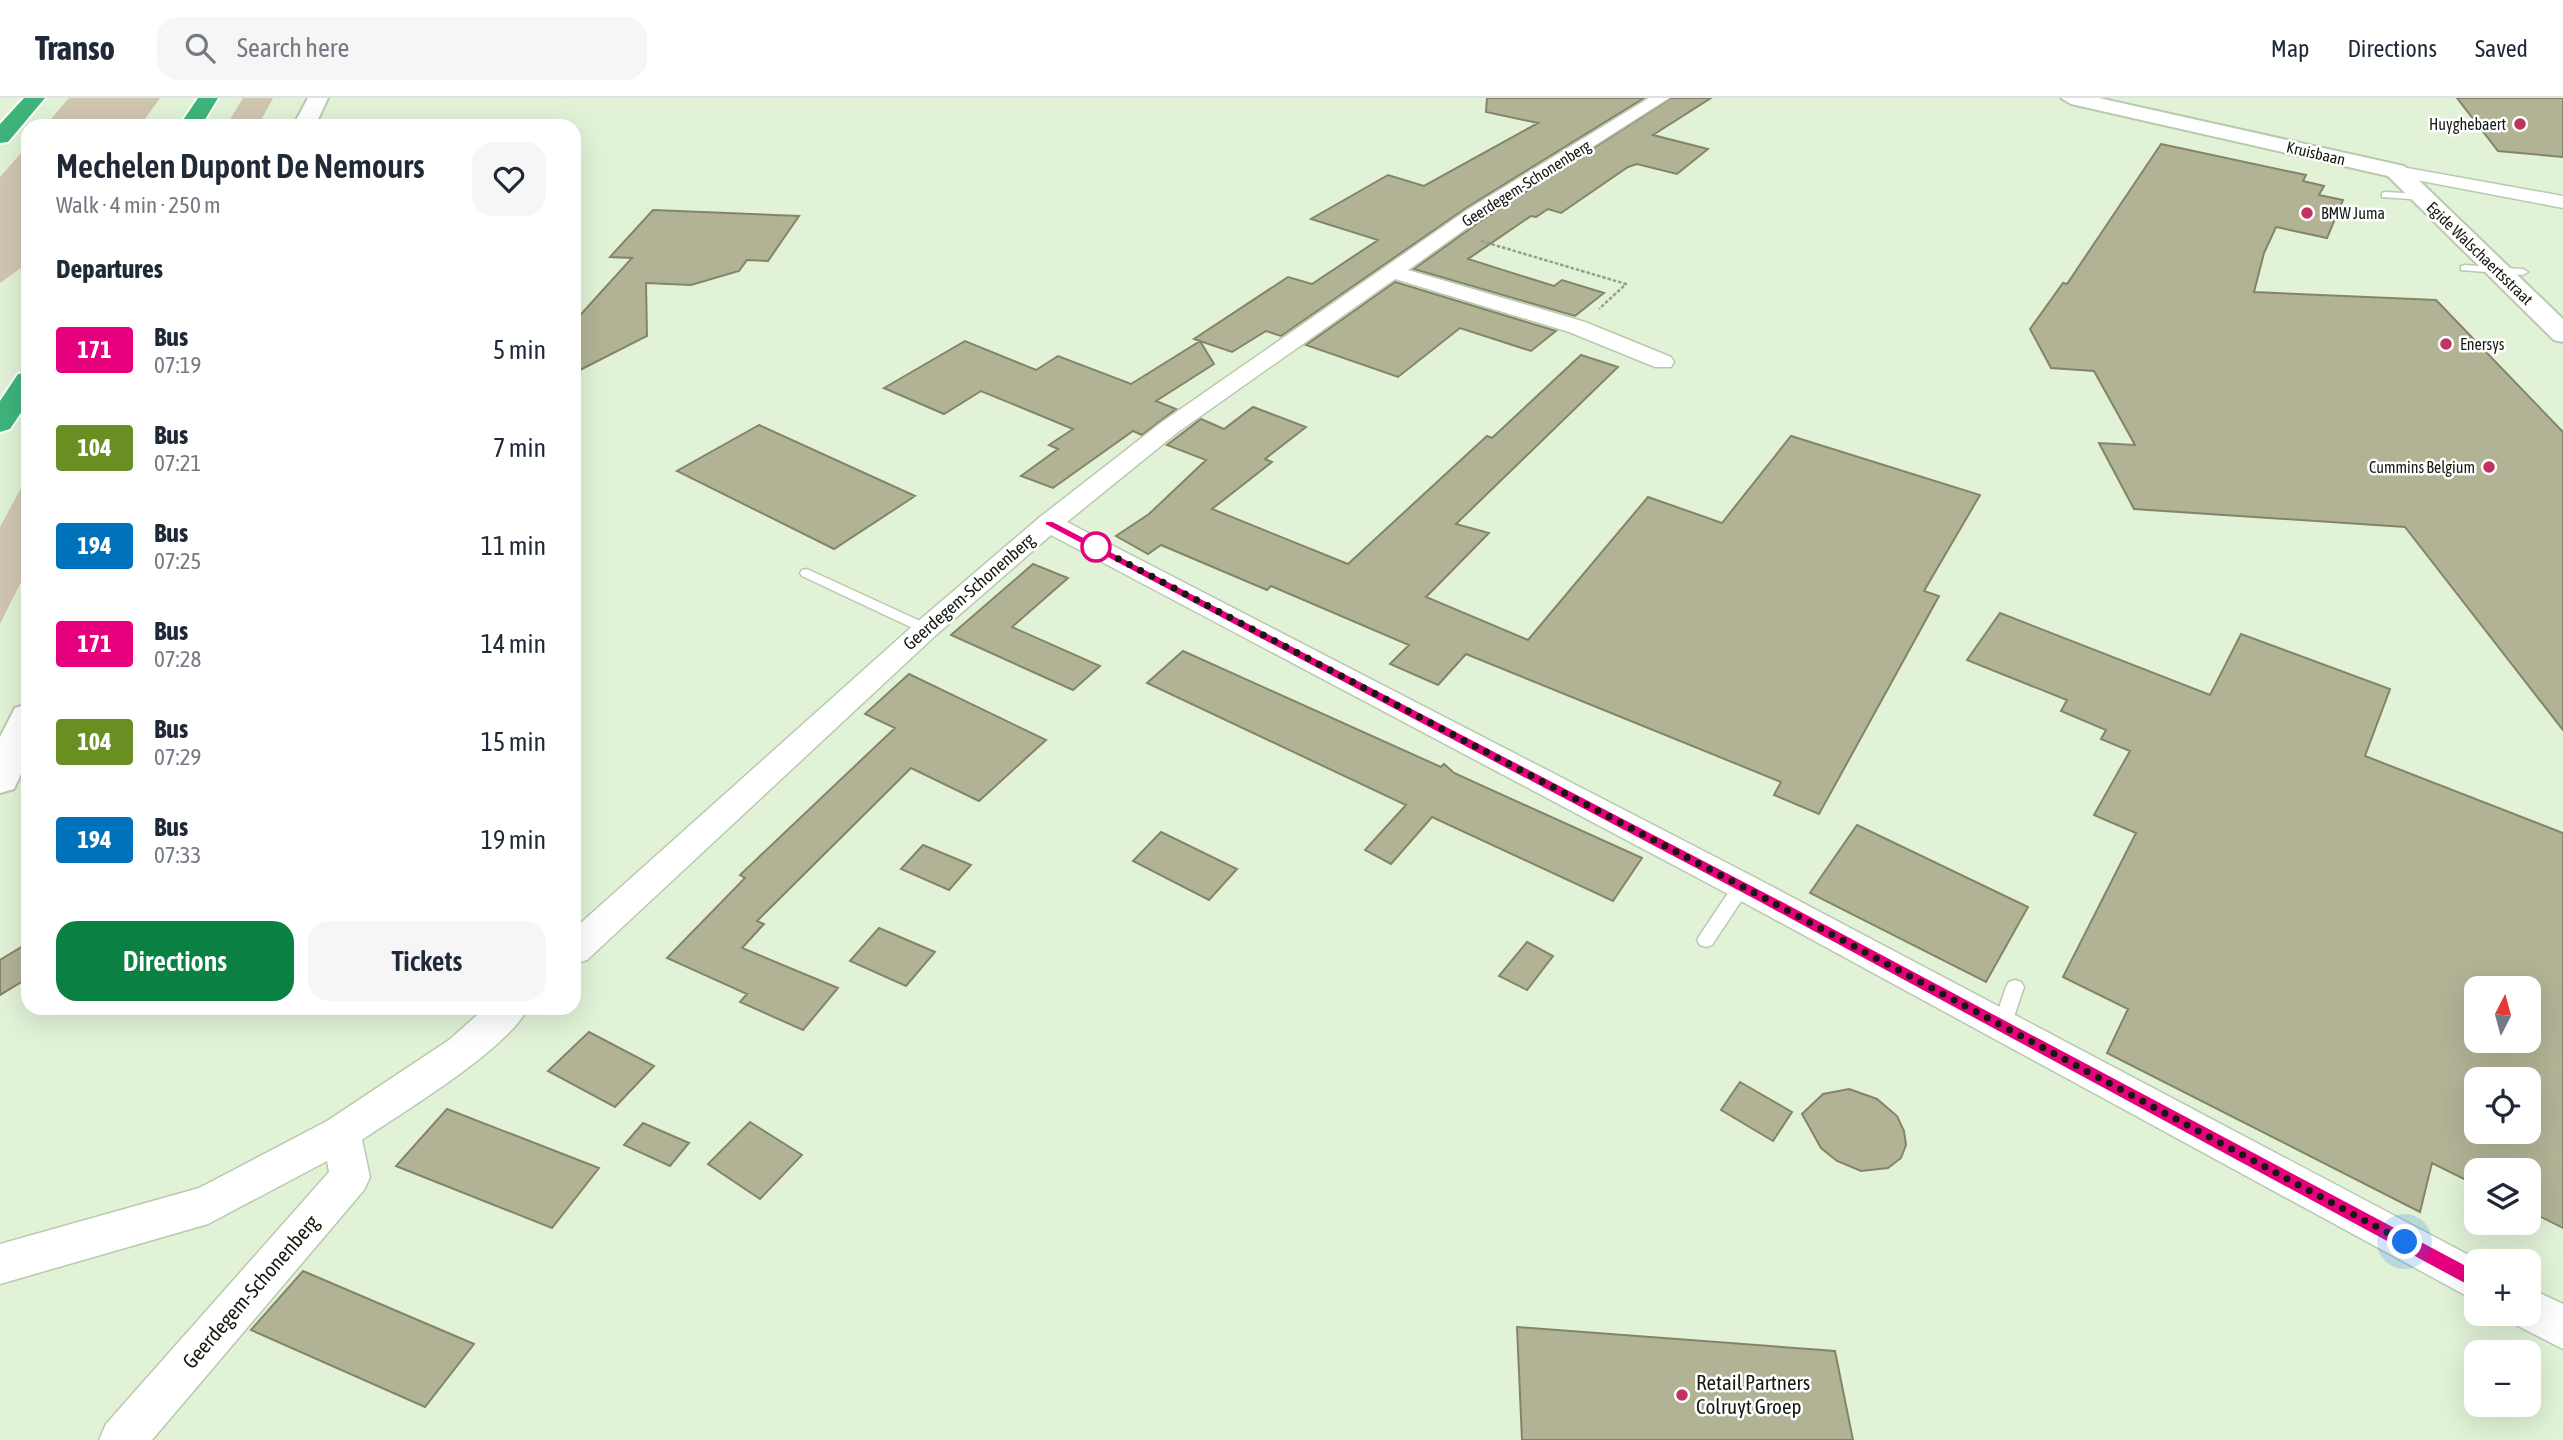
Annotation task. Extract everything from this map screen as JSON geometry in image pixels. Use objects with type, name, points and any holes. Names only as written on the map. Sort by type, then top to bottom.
[{"type":"highway","points":[[0,137],[34,98]]},
{"type":"highway","points":[[194,119],[208,98]]},
{"type":"highway","points":[[0,423],[21,391]]},
{"type":"street","points":[[308,119],[318,98]]},
{"type":"street","name":"Geerdegem-Schonenberg","points":[[581,944],[926,629],[1049,523],[1170,427],[1474,214],[1661,98]]},
{"type":"street","name":"Kruisbaan","points":[[2071,98],[2396,172],[2563,202]]},
{"type":"street","name":"Egide Walschaertsstraat","points":[[2396,172],[2563,334]]},
{"type":"street","points":[[1394,272],[1577,327],[1663,362]]},
{"type":"street","points":[[1049,523],[1742,886],[2464,1275]]},
{"type":"street","points":[[0,779],[21,732]]},
{"type":"street","points":[[0,1264],[208,1205],[341,1133],[462,1051],[502,1015]]},
{"type":"street","name":"Geerdegem-Schonenberg","points":[[122,1440],[350,1177],[341,1133]]},
{"type":"street","points":[[2541,1315],[2563,1327]]},
{"type":"lane","points":[[2385,195],[2423,197]]},
{"type":"lane","points":[[2465,268],[2523,272]]},
{"type":"lane","points":[[807,573],[926,629]]},
{"type":"lane","points":[[1706,940],[1742,886]]},
{"type":"lane","points":[[2002,1026],[2015,987]]},
{"type":"path","points":[[1469,237],[1626,284],[1577,327]]},
{"type":"shaded area","points":[[69,98],[160,98],[145,119],[51,119]]},
{"type":"shaded area","points":[[243,98],[273,98],[262,119],[230,119]]},
{"type":"shaded area","points":[[21,153],[21,268],[0,283],[0,177]]},
{"type":"shaded area","points":[[21,488],[21,582],[0,624],[0,527]]},
{"type":"building","points":[[1487,98],[1644,98],[1466,208],[1281,336],[1266,331],[1232,352],[1194,339],[1288,277],[1312,284],[1378,240],[1311,219],[1388,175],[1424,186],[1538,123],[1486,112]]},
{"type":"building","points":[[1671,98],[1711,98],[1653,135],[1708,149],[1677,174],[1637,164],[1628,167],[1561,213],[1548,209],[1536,217],[1531,216],[1468,259],[1554,286],[1562,280],[1604,293],[1575,316],[1414,269],[1482,220]]},
{"type":"building","name":"Huyghebaert","points":[[2457,98],[2563,98],[2563,157],[2498,151]]},
{"type":"building","points":[[2161,144],[2306,175],[2303,181],[2324,186],[2319,195],[2343,200],[2327,238],[2276,227],[2264,253],[2254,292],[2436,300],[2563,432],[2563,730],[2405,527],[2134,509],[2099,443],[2135,445],[2094,371],[2051,368],[2030,329],[2063,283],[2067,284]]},
{"type":"building","points":[[653,210],[799,216],[768,261],[747,260],[739,271],[691,285],[646,283],[647,336],[581,369],[581,314],[632,258],[610,257]]},
{"type":"building","points":[[1395,282],[1556,331],[1531,351],[1460,328],[1398,377],[1306,345]]},
{"type":"building","points":[[965,341],[1036,370],[1058,356],[1131,384],[1200,341],[1214,364],[1156,401],[1176,409],[1142,435],[1133,431],[1053,488],[1021,476],[1058,449],[1049,445],[1073,429],[981,391],[944,414],[884,388]]},
{"type":"building","points":[[1581,355],[1618,367],[1456,524],[1489,533],[1426,597],[1528,640],[1648,497],[1722,523],[1791,436],[1980,495],[1924,591],[1939,596],[1819,814],[1774,795],[1781,782],[1466,654],[1438,685],[1390,664],[1409,645],[1271,586],[1267,590],[1161,545],[1148,554],[1116,536],[1149,514],[1206,460],[1167,445],[1201,419],[1224,429],[1253,407],[1306,427],[1265,459],[1272,462],[1212,509],[1348,564],[1487,436],[1492,438]]},
{"type":"building","points":[[759,425],[915,496],[834,549],[677,471]]},
{"type":"building","points":[[1033,564],[1068,578],[1012,627],[1100,666],[1073,690],[951,635]]},
{"type":"building","points":[[2000,613],[2210,695],[2241,634],[2390,689],[2365,756],[2563,833],[2563,1228],[2541,1217],[2541,1158],[2464,1158],[2464,1179],[2432,1163],[2420,1212],[2107,1053],[2128,1009],[2063,977],[2136,833],[2094,815],[2130,751],[2101,739],[2106,730],[2061,711],[2067,700],[1967,660]]},
{"type":"building","points":[[1183,651],[1441,767],[1444,764],[1454,773],[1642,858],[1613,901],[1432,817],[1391,864],[1365,850],[1406,805],[1147,683]]},
{"type":"building","points":[[909,674],[1046,740],[979,801],[911,768],[757,921],[764,924],[742,948],[838,988],[803,1030],[740,1002],[747,994],[667,958],[745,878],[740,875],[895,728],[865,714]]},
{"type":"building","points":[[1857,825],[2028,907],[1986,982],[1810,893]]},
{"type":"building","points":[[1161,832],[1237,869],[1209,900],[1133,861]]},
{"type":"building","points":[[923,845],[971,865],[949,890],[901,869]]},
{"type":"building","points":[[879,928],[935,952],[906,986],[850,961]]},
{"type":"building","points":[[1527,942],[1553,956],[1527,990],[1499,976]]},
{"type":"building","points":[[21,947],[21,982],[0,995],[0,960]]},
{"type":"building","points":[[589,1032],[654,1066],[615,1107],[548,1071]]},
{"type":"building","points":[[1740,1082],[1792,1112],[1773,1141],[1721,1110]]},
{"type":"building","points":[[1849,1089],[1877,1099],[1897,1116],[1904,1131],[1906,1145],[1901,1158],[1888,1168],[1861,1171],[1837,1161],[1821,1148],[1802,1114],[1823,1094]]},
{"type":"building","points":[[447,1109],[599,1168],[552,1228],[396,1166]]},
{"type":"building","points":[[750,1122],[802,1155],[760,1199],[708,1164]]},
{"type":"building","points":[[643,1123],[689,1143],[670,1166],[624,1145]]},
{"type":"building","points":[[303,1271],[474,1344],[425,1407],[251,1330]]},
{"type":"building","name":"Retail Partners Colruyt Groep","points":[[1517,1327],[1835,1351],[1853,1440],[1522,1440]]},
{"type":"bus line","name":"171","points":[[1049,523],[1766,899],[2464,1275]]},
{"type":"place","name":"Huyghebaert","points":[[2520,124]]},
{"type":"place","name":"BMW Juma","points":[[2307,213]]},
{"type":"place","name":"Enersys","points":[[2446,344]]},
{"type":"place","name":"Cummins Belgium","points":[[2489,467]]},
{"type":"place","name":"Retail Partners Colruyt Groep","points":[[1682,1395]]},
{"type":"route","points":[[1096,547],[1766,899],[2405,1242]]}]
